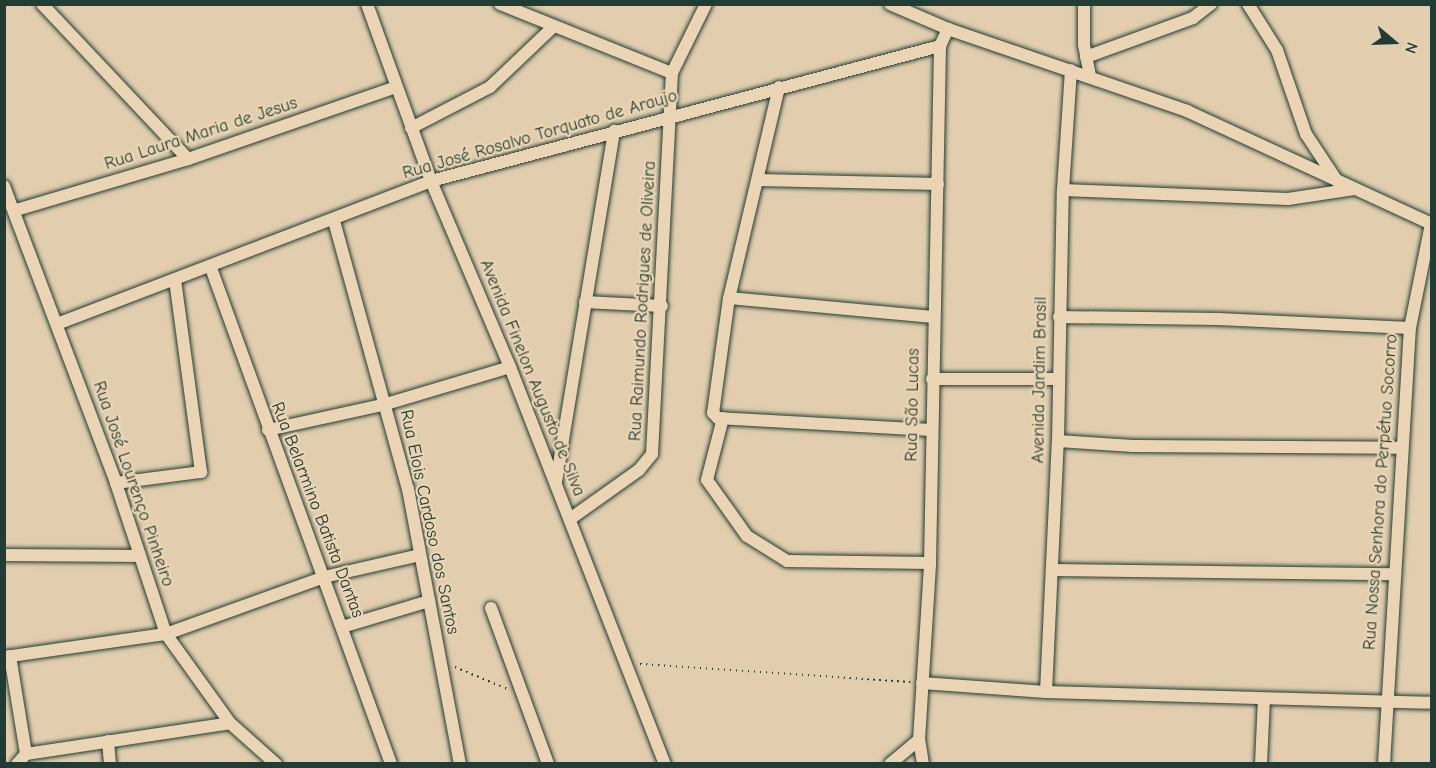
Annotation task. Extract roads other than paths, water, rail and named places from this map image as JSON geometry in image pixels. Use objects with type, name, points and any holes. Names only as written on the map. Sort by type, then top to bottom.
[{"type":"street","points":[[42,4],[188,159]]},
{"type":"street","name":"Avenida Finelon Augusto de Silva","points":[[368,4],[431,181],[510,367],[665,764]]},
{"type":"street","points":[[500,4],[672,74],[706,4]]},
{"type":"street","points":[[890,4],[948,29],[1187,111],[1431,224]]},
{"type":"street","points":[[1084,4],[1086,57],[1090,77]]},
{"type":"street","points":[[1086,57],[1193,18],[1211,4]]},
{"type":"street","points":[[1248,4],[1277,51],[1306,134],[1337,181]]},
{"type":"street","points":[[411,128],[493,84],[553,27]]},
{"type":"street","points":[[940,46],[948,29]]},
{"type":"street","name":"Rua José Rosalvo Torquato de Araujo","points":[[57,324],[334,221],[431,181],[940,46]]},
{"type":"street","name":"Rua São Lucas","points":[[923,764],[919,740],[930,563],[930,430],[940,46]]},
{"type":"street","name":"Avenida Jardim Brasil","points":[[1046,692],[1058,441],[1063,190],[1071,70]]},
{"type":"street","name":"Rua Raimundo Rodrigues de Oliveira","points":[[570,519],[639,470],[652,454],[662,306],[672,74]]},
{"type":"street","name":"Rua Laura Maria de Jesus","points":[[16,210],[188,159],[396,87]]},
{"type":"street","points":[[779,87],[729,298],[718,417],[707,480],[747,536],[787,561],[930,563]]},
{"type":"street","points":[[556,484],[614,131]]},
{"type":"street","points":[[758,180],[938,184]]},
{"type":"street","name":"Rua José Lourenço Pinheiro","points":[[4,186],[16,210],[116,483],[166,634],[230,723],[276,764]]},
{"type":"street","points":[[1063,190],[1288,199],[1354,189]]},
{"type":"street","name":"Rua Elois Cardoso dos Santos","points":[[334,221],[386,404],[420,555],[460,764]]},
{"type":"street","name":"Rua Nossa Senhora do Perpétuo Socorro","points":[[1384,764],[1385,701],[1410,328],[1431,224]]},
{"type":"street","name":"Rua Belarmino Batista Dantas","points":[[211,268],[391,764]]},
{"type":"street","points":[[116,483],[201,472],[175,280]]},
{"type":"street","points":[[729,298],[933,317]]},
{"type":"street","points":[[585,302],[662,306]]},
{"type":"street","points":[[1059,317],[1410,328]]},
{"type":"street","points":[[268,430],[386,404],[510,367]]},
{"type":"street","points":[[932,379],[1058,379]]},
{"type":"street","points":[[718,417],[930,430]]},
{"type":"street","points":[[1058,441],[1133,446],[1401,448]]},
{"type":"street","points":[[4,555],[140,556]]},
{"type":"street","points":[[26,754],[7,657],[166,634],[324,577],[420,555]]},
{"type":"street","points":[[1052,570],[1394,574]]},
{"type":"street","points":[[342,627],[429,601]]},
{"type":"street","points":[[491,608],[548,764]]},
{"type":"street","points":[[922,683],[1046,692],[1431,703]]},
{"type":"street","points":[[1261,764],[1264,699]]},
{"type":"street","points":[[17,764],[26,754],[230,723]]},
{"type":"street","points":[[890,764],[919,740]]},
{"type":"street","points":[[108,741],[110,764]]}]
